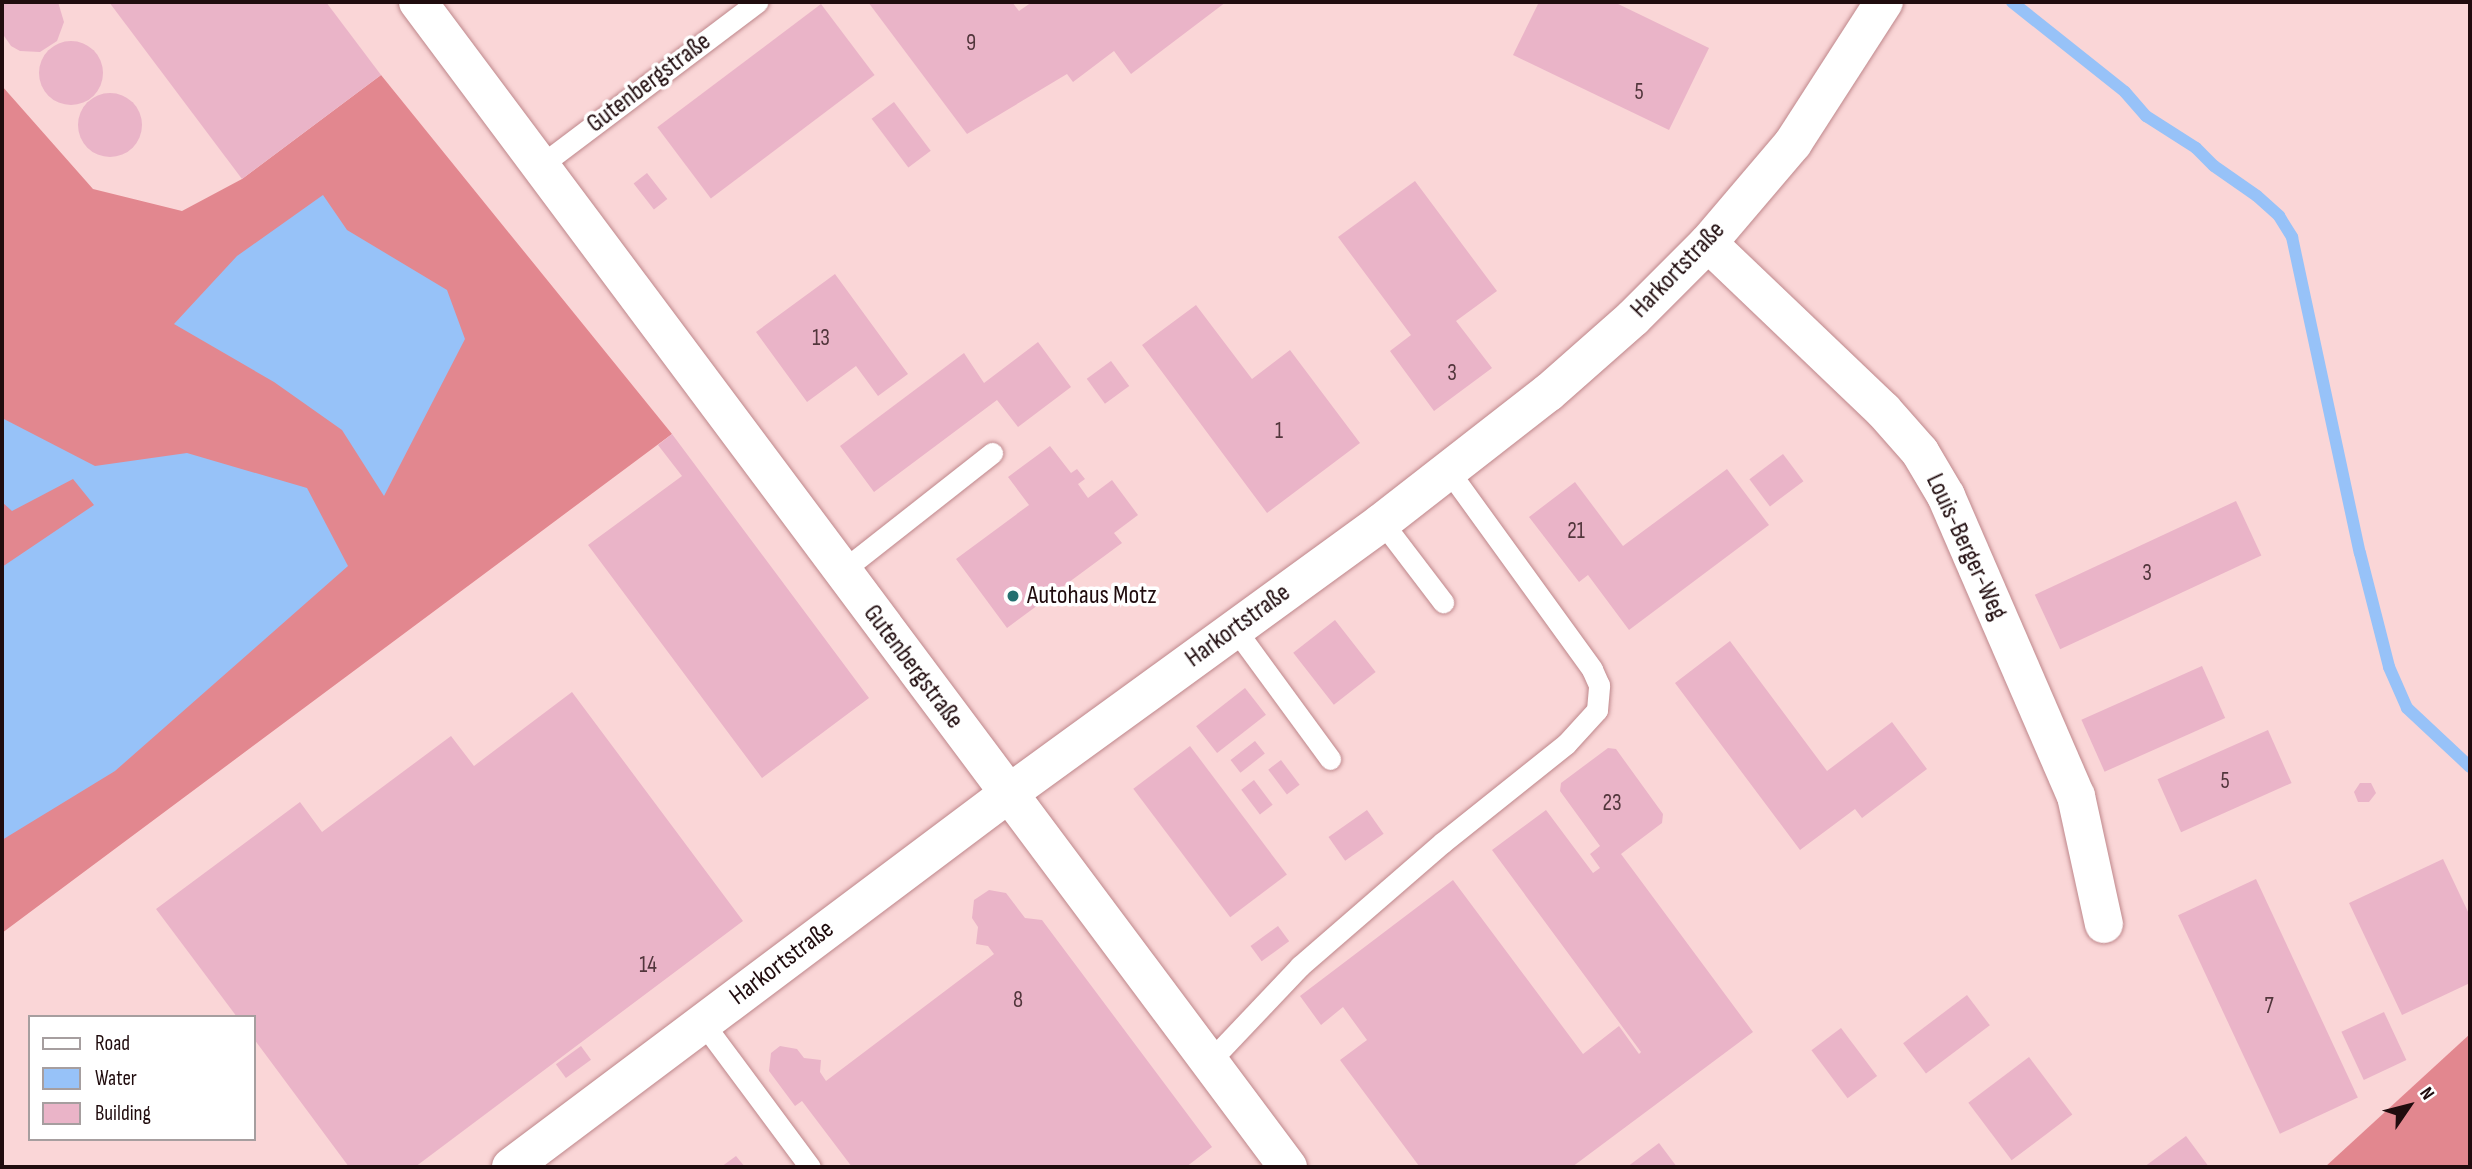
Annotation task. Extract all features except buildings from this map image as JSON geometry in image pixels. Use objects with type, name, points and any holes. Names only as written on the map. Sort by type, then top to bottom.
[{"type":"street","name":"Gutenbergstraße","points":[[418,2],[1288,1167]]},
{"type":"street","name":"Harkortstraße","points":[[511,1167],[1008,794],[1382,522],[1548,393],[1633,318],[1708,243],[1793,144],[1884,2]]},
{"type":"street","name":"Louis-Berger-Weg","points":[[1708,243],[1883,410],[1920,452],[1946,496],[2076,796],[2104,924]]},
{"type":"lane","name":"Gutenbergstraße","points":[[541,165],[757,2]]},
{"type":"lane","points":[[842,571],[992,453]]},
{"type":"lane","points":[[1209,1062],[1300,966],[1442,843],[1566,744],[1597,710],[1600,685],[1592,668],[1447,469]]},
{"type":"lane","points":[[1382,522],[1443,602]]},
{"type":"lane","points":[[1235,629],[1330,759]]},
{"type":"lane","points":[[704,1023],[810,1167]]},
{"type":"shaded area","points":[[381,75],[672,434],[2,933],[2,86],[93,189],[182,211],[242,179]]},
{"type":"shaded area","points":[[2470,1034],[2470,1167],[2325,1167]]},
{"type":"water","points":[[323,195],[347,230],[447,290],[465,339],[384,496],[342,430],[274,382],[174,324],[237,256]]},
{"type":"water","points":[[2,418],[95,466],[187,453],[307,488],[348,566],[115,771],[2,840],[2,567],[94,505],[73,479],[12,511],[2,502]]},
{"type":"waterway","points":[[2012,2],[2125,92],[2146,116],[2196,148],[2214,166],[2257,196],[2279,216],[2292,237],[2360,553],[2389,667],[2407,708],[2470,767]]},
{"type":"place","name":"Autohaus Motz","points":[[1013,596]]}]
